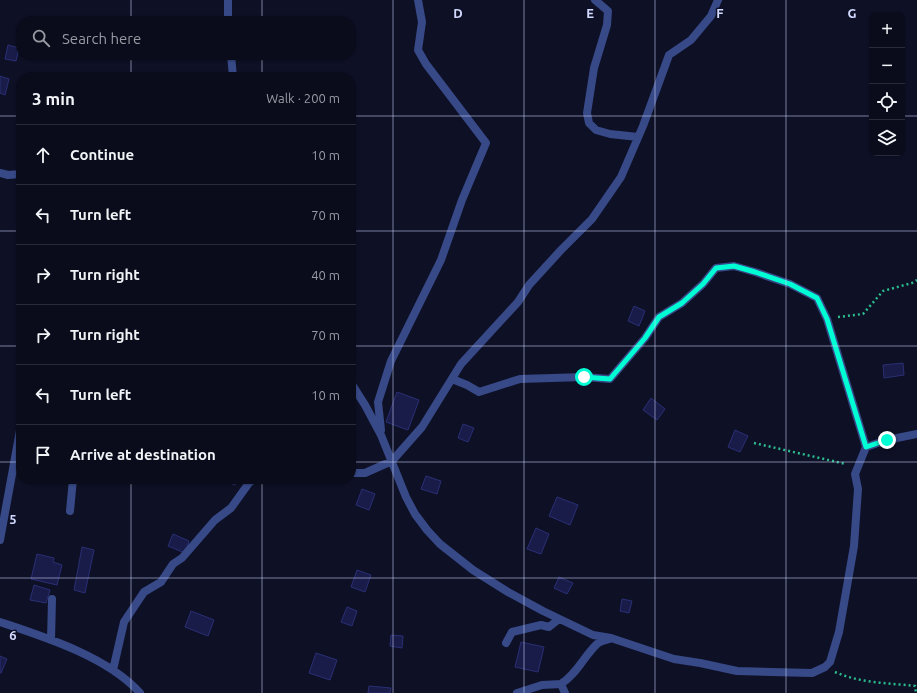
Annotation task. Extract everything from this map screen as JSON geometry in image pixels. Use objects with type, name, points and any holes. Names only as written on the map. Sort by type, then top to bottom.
[{"type":"street","points":[[228,0],[228,16]]},
{"type":"street","points":[[381,435],[378,402],[391,360],[442,260],[462,200],[486,143],[426,64],[418,50],[422,22],[418,0]]},
{"type":"street","points":[[595,0],[608,11],[607,25],[594,68],[587,113],[589,123],[596,130],[610,134],[638,137]]},
{"type":"street","points":[[356,473],[366,473],[392,461],[422,427],[461,364],[518,302],[529,285],[592,219],[621,177],[669,55],[691,40],[710,16],[718,0]]},
{"type":"street","points":[[231,60],[233,72]]},
{"type":"street","points":[[0,173],[8,175],[16,174]]},
{"type":"street","points":[[356,390],[365,404],[381,435],[406,497],[415,514],[427,530],[440,544],[473,570],[508,592],[593,635],[611,638],[674,659],[737,671],[812,673],[825,667],[830,662],[843,612],[854,546],[858,489],[855,474],[866,447],[827,319],[817,298],[790,284],[734,266],[716,268],[703,284],[682,303],[659,317],[645,338],[610,379],[584,377],[520,379],[480,392],[452,379]]},
{"type":"street","points":[[866,447],[887,440],[917,434]]},
{"type":"street","points":[[0,540],[16,452]]},
{"type":"street","points":[[70,511],[73,484]]},
{"type":"street","points":[[113,670],[124,622],[144,592],[161,582],[173,564],[182,558],[215,520],[231,508],[248,484]]},
{"type":"street","points":[[51,640],[52,599]]},
{"type":"street","points":[[506,643],[512,632],[541,625],[549,627],[559,619]]},
{"type":"street","points":[[0,622],[51,640],[87,656],[113,670],[134,686],[140,693]]},
{"type":"street","points":[[517,693],[542,685],[561,684],[569,679],[584,658],[598,643],[611,638]]},
{"type":"street","points":[[561,684],[566,693]]},
{"type":"path","points":[[827,319],[863,314],[883,290],[917,280]]},
{"type":"path","points":[[754,443],[859,466]]},
{"type":"path","points":[[825,667],[843,676],[877,682],[916,686],[916,693]]},
{"type":"building","points":[[8,45],[16,47],[16,61],[5,59]]},
{"type":"building","points":[[0,76],[9,79],[5,95],[0,93]]},
{"type":"building","points":[[634,306],[645,311],[639,326],[628,321]]},
{"type":"building","points":[[903,363],[904,375],[884,378],[883,365]]},
{"type":"building","points":[[397,392],[419,400],[408,430],[386,422]]},
{"type":"building","points":[[651,398],[665,409],[657,420],[643,410]]},
{"type":"building","points":[[463,424],[474,428],[468,442],[458,438]]},
{"type":"building","points":[[735,430],[748,436],[740,452],[728,447]]},
{"type":"building","points":[[426,476],[441,481],[437,494],[421,489]]},
{"type":"building","points":[[362,489],[375,494],[369,510],[356,505]]},
{"type":"building","points":[[557,497],[578,505],[570,525],[549,516]]},
{"type":"building","points":[[536,528],[549,534],[541,554],[527,549]]},
{"type":"building","points":[[173,534],[189,541],[185,553],[168,546]]},
{"type":"building","points":[[82,547],[94,550],[85,593],[74,590]]},
{"type":"building","points":[[37,554],[54,558],[53,562],[62,565],[57,585],[31,579]]},
{"type":"building","points":[[357,570],[371,575],[365,592],[351,587]]},
{"type":"building","points":[[559,577],[573,583],[567,594],[554,588]]},
{"type":"building","points":[[34,585],[50,590],[46,603],[30,600]]},
{"type":"building","points":[[622,599],[632,601],[629,613],[620,611]]},
{"type":"building","points":[[347,607],[357,611],[352,626],[341,622]]},
{"type":"building","points":[[191,611],[214,620],[208,636],[185,627]]},
{"type":"building","points":[[391,635],[403,636],[402,648],[390,646]]},
{"type":"building","points":[[521,642],[544,647],[538,672],[515,667]]},
{"type":"building","points":[[316,653],[337,660],[330,680],[309,673]]},
{"type":"building","points":[[0,656],[7,659],[1,673],[0,673]]},
{"type":"building","points":[[369,686],[391,688],[390,693],[368,693]]},
{"type":"route","points":[[584,377],[610,379],[645,338],[659,317],[682,303],[703,284],[716,268],[734,266],[790,284],[817,298],[827,319],[866,447],[887,440]]}]
